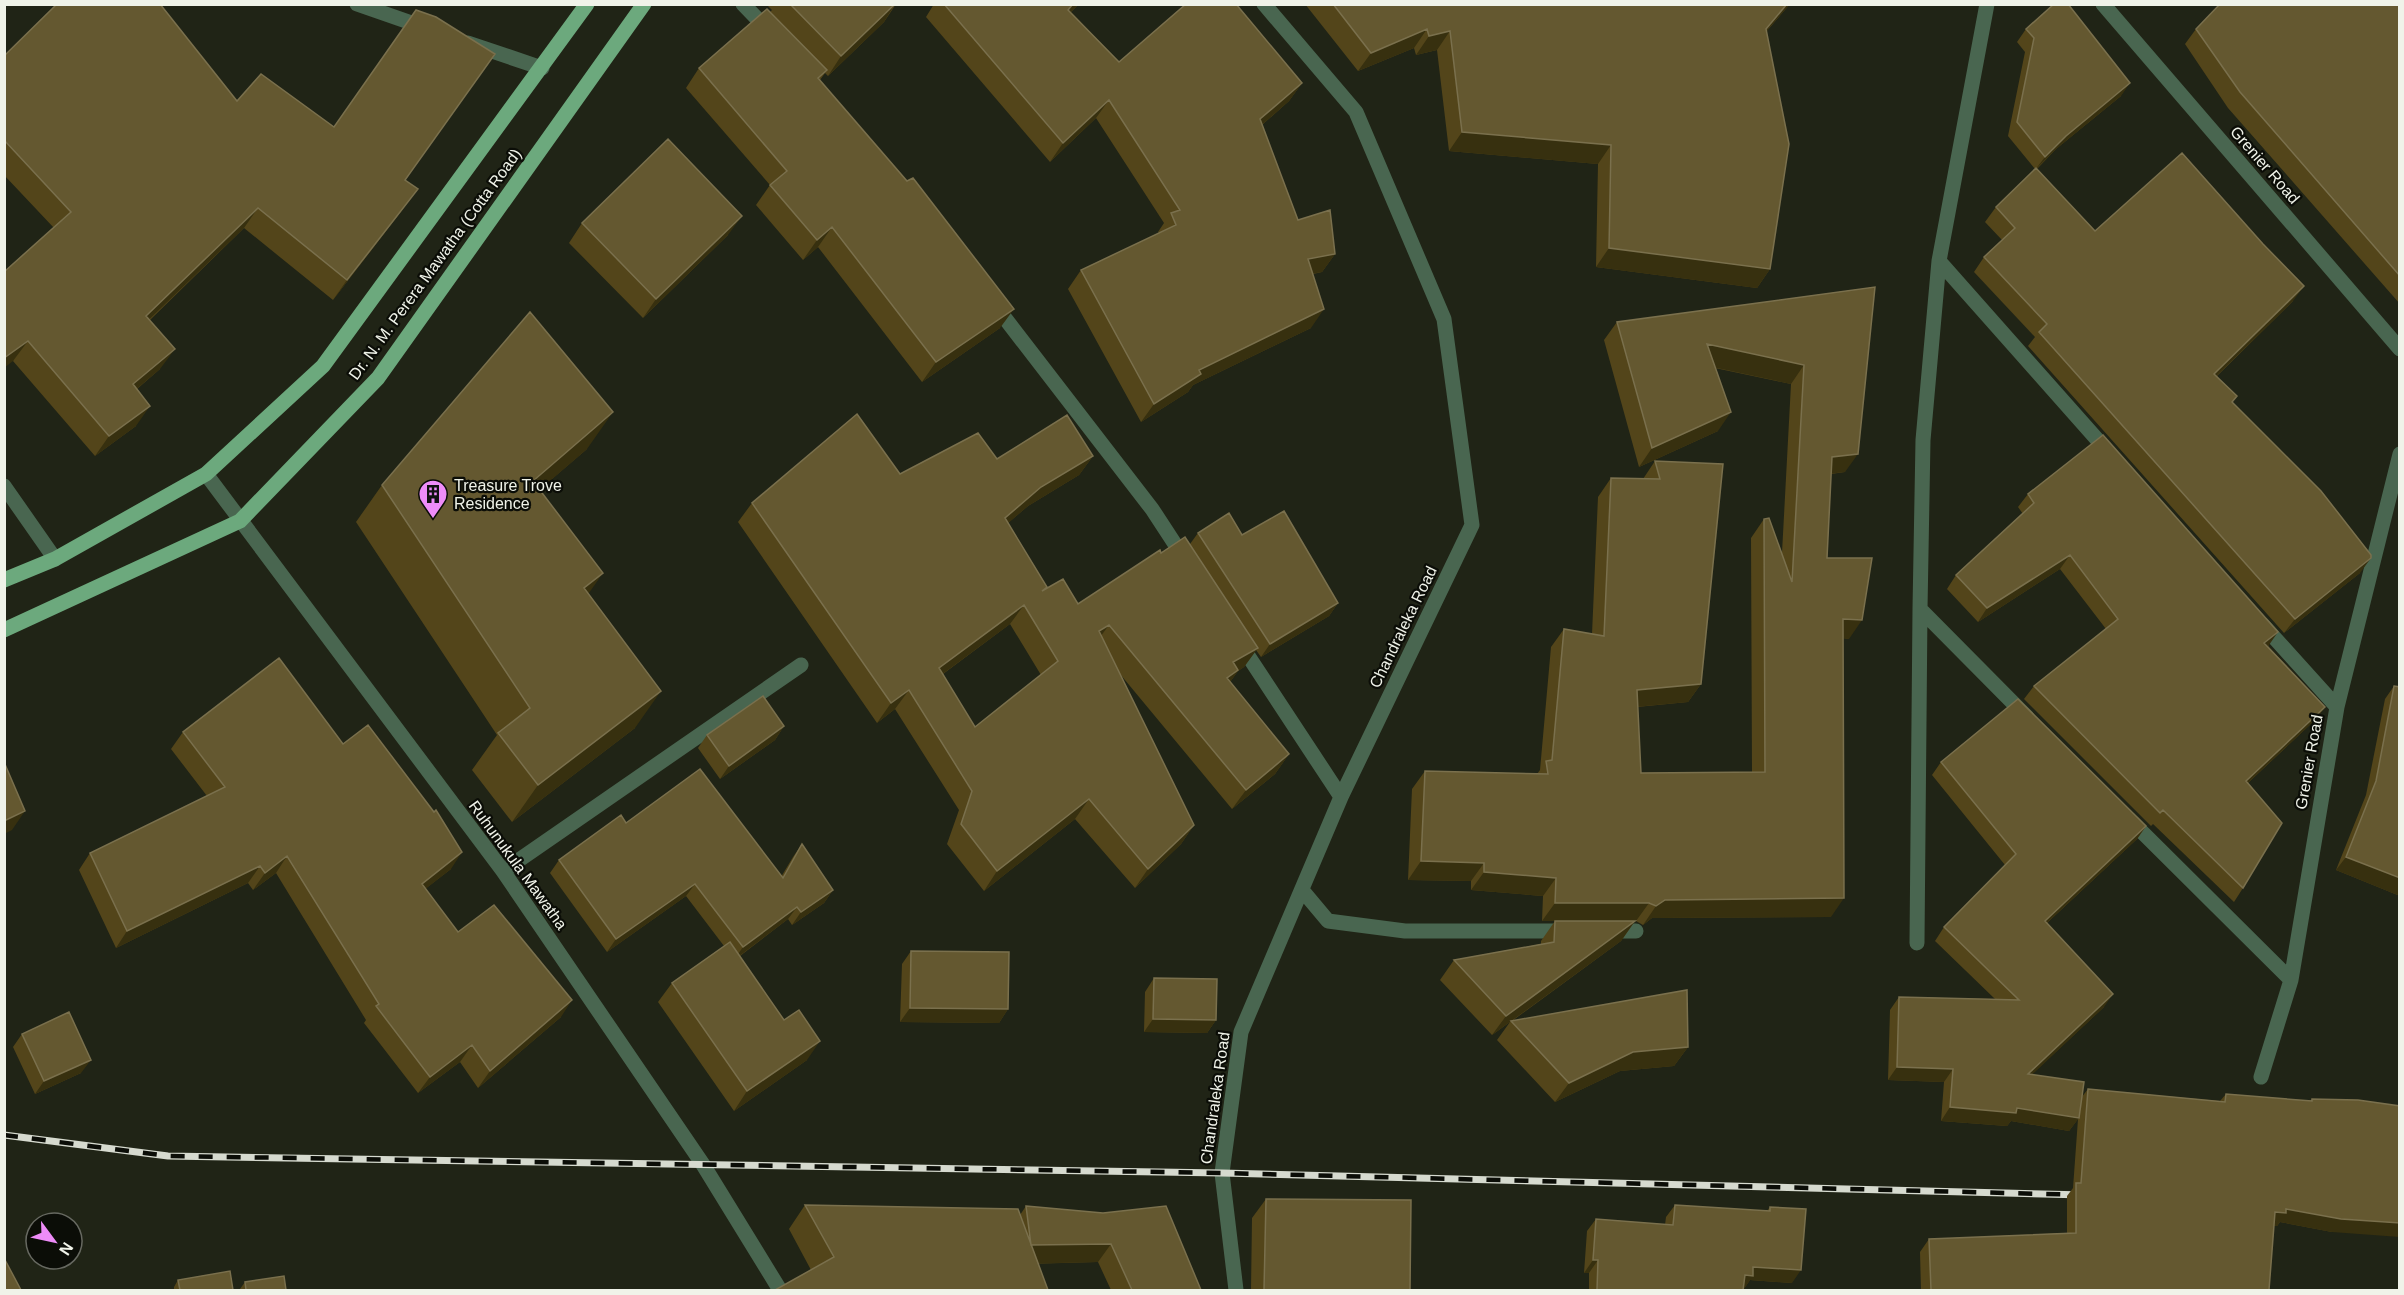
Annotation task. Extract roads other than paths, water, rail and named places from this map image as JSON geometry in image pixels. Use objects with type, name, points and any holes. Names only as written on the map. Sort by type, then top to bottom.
[{"type":"main road","name":"Dr. N. M. Perera Mawatha (Cotta Road)","points":[[4,580],[55,559],[206,474],[323,366],[587,4]]},
{"type":"main road","name":"Dr. N. M. Perera Mawatha (Cotta Road)","points":[[4,630],[240,521],[378,378],[644,4]]},
{"type":"street","points":[[357,4],[542,68]]},
{"type":"street","points":[[743,4],[783,45]]},
{"type":"street","name":"Chandraleka Road","points":[[1236,1290],[1222,1173],[1241,1032],[1341,797],[1472,525],[1444,319],[1356,112],[1264,4]]},
{"type":"street","points":[[1917,944],[1923,440],[1939,261],[1987,4]]},
{"type":"street","name":"Grenier Road","points":[[2103,4],[2400,349]]},
{"type":"street","points":[[1939,261],[2122,466]]},
{"type":"street","points":[[985,292],[1152,510],[1191,569]]},
{"type":"street","name":"Grenier Road","points":[[2261,1077],[2291,980],[2337,707],[2400,454]]},
{"type":"street","name":"Ruhunukula Mawatha","points":[[206,474],[503,871],[702,1163],[780,1290]]},
{"type":"street","points":[[4,486],[55,559]]},
{"type":"street","points":[[1920,609],[2038,728]]},
{"type":"street","points":[[2249,609],[2337,707]]},
{"type":"street","points":[[1230,628],[1341,797]]},
{"type":"street","points":[[503,871],[801,664]]},
{"type":"street","points":[[2122,812],[2291,980]]},
{"type":"street","points":[[1302,890],[1328,921],[1405,932],[1636,931]]},
{"type":"railway","points":[[4,1135],[168,1156],[1222,1173],[2085,1195]]},
{"type":"place","name":"Treasure Trove Residence","points":[[433,520]]}]
